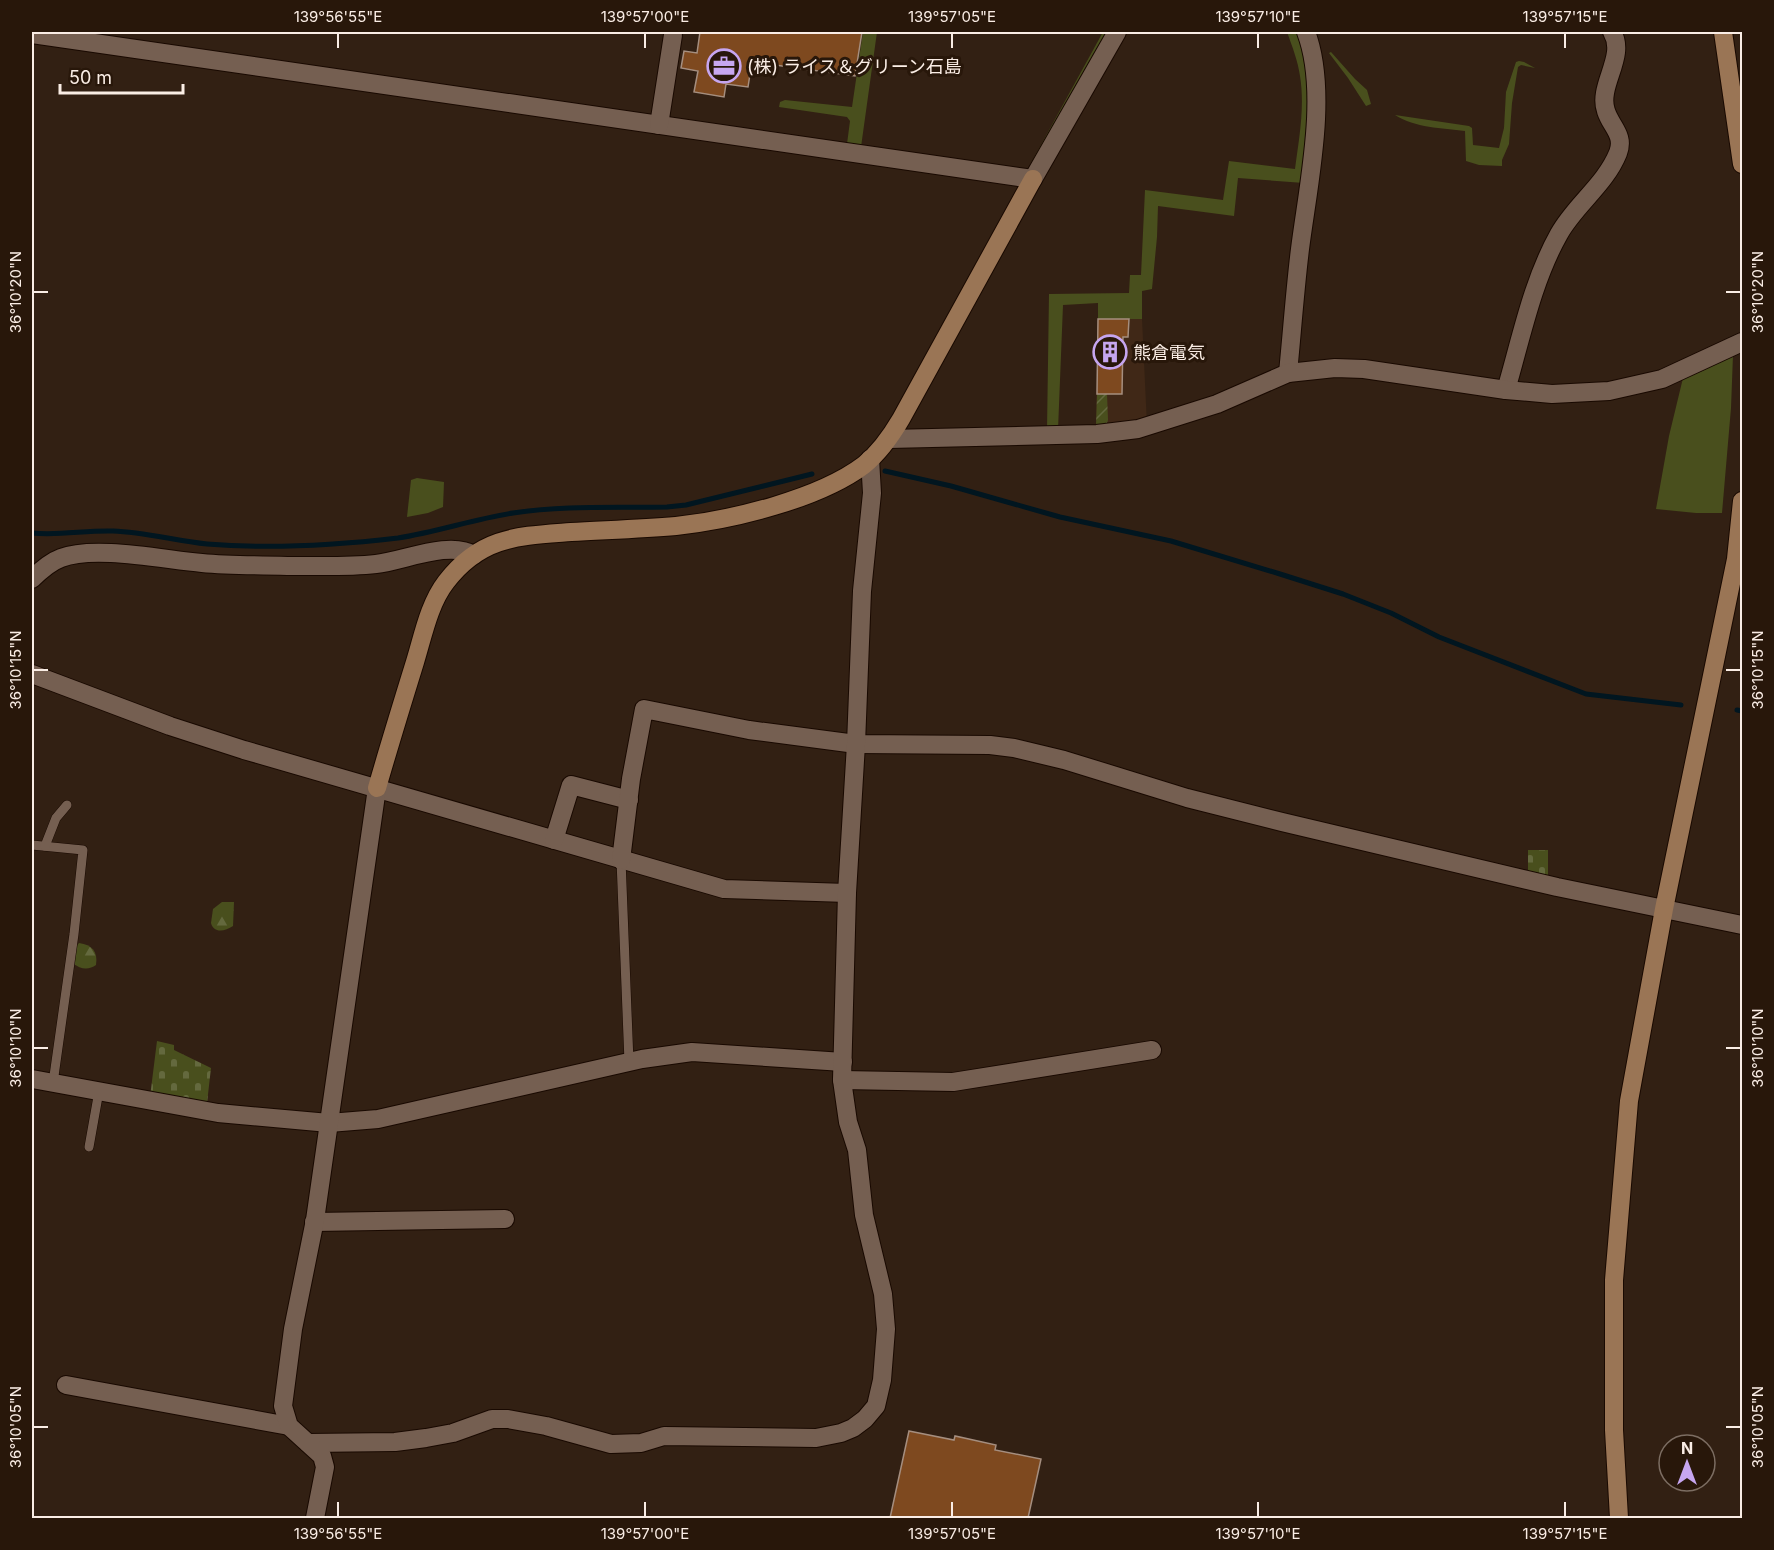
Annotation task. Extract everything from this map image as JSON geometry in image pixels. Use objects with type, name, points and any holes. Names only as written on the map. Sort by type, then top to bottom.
[{"type":"street","points":[[289,1426],[283,1406],[293,1329],[314,1222],[377,788],[432,608],[444,584],[459,566],[486,546],[518,536],[675,526],[727,518],[816,492],[838,481],[870,459],[889,439],[902,419],[1117,32]]},
{"type":"street","points":[[1288,373],[1300,250],[1311,174],[1317,91],[1315,64],[1306,32]]},
{"type":"street","points":[[1506,390],[1536,289],[1552,249],[1567,221],[1599,184],[1611,166],[1621,142],[1605,110],[1604,100],[1615,53],[1616,43],[1611,32]]},
{"type":"street","points":[[1723,32],[1743,164]]},
{"type":"street","points":[[32,34],[1034,179]]},
{"type":"street","points":[[660,125],[672,35]]},
{"type":"street","points":[[889,439],[1097,434],[1138,429],[1217,404],[1288,373],[1335,368],[1364,369],[1506,390],[1552,394],[1610,391],[1637,386],[1688,368],[1743,342]]},
{"type":"street","points":[[308,1443],[395,1442],[453,1433],[492,1419],[508,1419],[546,1426],[611,1444],[641,1443],[664,1436],[816,1438],[841,1433],[866,1419],[876,1406],[882,1380],[886,1329],[883,1294],[864,1215],[857,1150],[848,1122],[842,1071],[847,893],[862,591],[872,493],[870,459]]},
{"type":"street","points":[[1619,1518],[1614,1430],[1614,1280],[1629,1101],[1664,909],[1736,559],[1743,501]]},
{"type":"street","points":[[32,579],[63,557],[85,554],[137,555],[204,564],[307,566],[375,564],[451,549],[468,551],[474,555]]},
{"type":"street","points":[[32,674],[170,726],[244,750],[724,889],[847,893]]},
{"type":"street","points":[[621,860],[644,709],[749,730],[856,744],[990,745],[1044,754],[1117,776],[1147,788],[1197,801],[1557,887],[1743,925]]},
{"type":"street","points":[[554,840],[571,785],[629,800]]},
{"type":"street","points":[[32,1079],[218,1113],[329,1123],[378,1119],[629,1062],[692,1052],[953,1082],[1152,1050]]},
{"type":"street","points":[[314,1222],[504,1219]]},
{"type":"street","points":[[66,1384],[289,1426],[322,1456],[325,1467],[315,1518]]},
{"type":"lane","points":[[45,846],[56,818],[67,805]]},
{"type":"lane","points":[[32,845],[83,850],[75,934],[53,1083]]},
{"type":"lane","points":[[621,860],[629,1062]]},
{"type":"lane","points":[[89,1147],[99,1091]]},
{"type":"shaded area","points":[[1098,319],[1142,319],[1147,426],[1096,426]]},
{"type":"green space","points":[[863,32],[877,32],[861,147],[847,144],[850,121],[847,117],[779,107],[780,102],[785,100],[852,107]]},
{"type":"green space","points":[[1103,32],[1109,32],[1031,167],[1031,163]]},
{"type":"green space","points":[[1287,32],[1299,32],[1311,67],[1304,183],[1238,178],[1234,216],[1158,206],[1152,289],[1142,291],[1142,319],[1098,319],[1098,303],[1063,305],[1058,430],[1047,430],[1049,294],[1129,293],[1130,275],[1141,275],[1145,190],[1223,200],[1229,161],[1295,169],[1302,99],[1298,65]]},
{"type":"green space","points":[[1331,52],[1367,90],[1371,104],[1366,106],[1329,53]]},
{"type":"green space","points":[[1519,61],[1535,68],[1521,65],[1518,67],[1509,144],[1502,160],[1502,166],[1479,165],[1466,161],[1465,131],[1411,123],[1395,115],[1469,126],[1472,128],[1473,145],[1499,148],[1504,128],[1506,92],[1516,62]]},
{"type":"green space","points":[[1733,355],[1722,513],[1656,509],[1669,436],[1683,378]]},
{"type":"green space","points":[[1097,394],[1107,394],[1108,420],[1106,425],[1096,426]]},
{"type":"green space","points":[[417,478],[444,482],[443,507],[407,517],[411,480]]},
{"type":"green space","points":[[1528,850],[1548,850],[1548,880],[1528,874]]},
{"type":"green space","points":[[222,902],[234,902],[233,926],[217,930],[211,923],[213,909]]},
{"type":"green space","points":[[79,943],[93,949],[96,965],[85,969],[73,963],[75,948]]},
{"type":"green space","points":[[157,1041],[174,1045],[174,1050],[211,1068],[207,1103],[150,1097]]},
{"type":"building","points":[[700,32],[862,32],[855,76],[761,63],[760,69],[751,68],[748,87],[726,84],[724,97],[694,92],[698,71],[681,68],[684,51],[697,53]]},
{"type":"building","name":"熊倉電気","points":[[1098,319],[1129,319],[1128,337],[1123,337],[1122,394],[1097,394]]},
{"type":"building","points":[[909,1431],[954,1440],[955,1436],[996,1445],[995,1450],[1041,1459],[1028,1518],[890,1518]]},
{"type":"waterway","points":[[885,471],[951,486],[1060,517],[1171,541],[1343,594],[1391,613],[1439,637],[1586,694],[1681,705]]},
{"type":"waterway","points":[[32,533],[125,532],[195,543],[230,545],[302,546],[351,543],[398,538],[532,510],[686,505],[812,474]]},
{"type":"waterway","points":[[1737,710],[1742,711]]},
{"type":"place","name":"(株) ライス＆グリーン石島","points":[[724,66]]},
{"type":"place","name":"熊倉電気","points":[[1110,352]]}]
